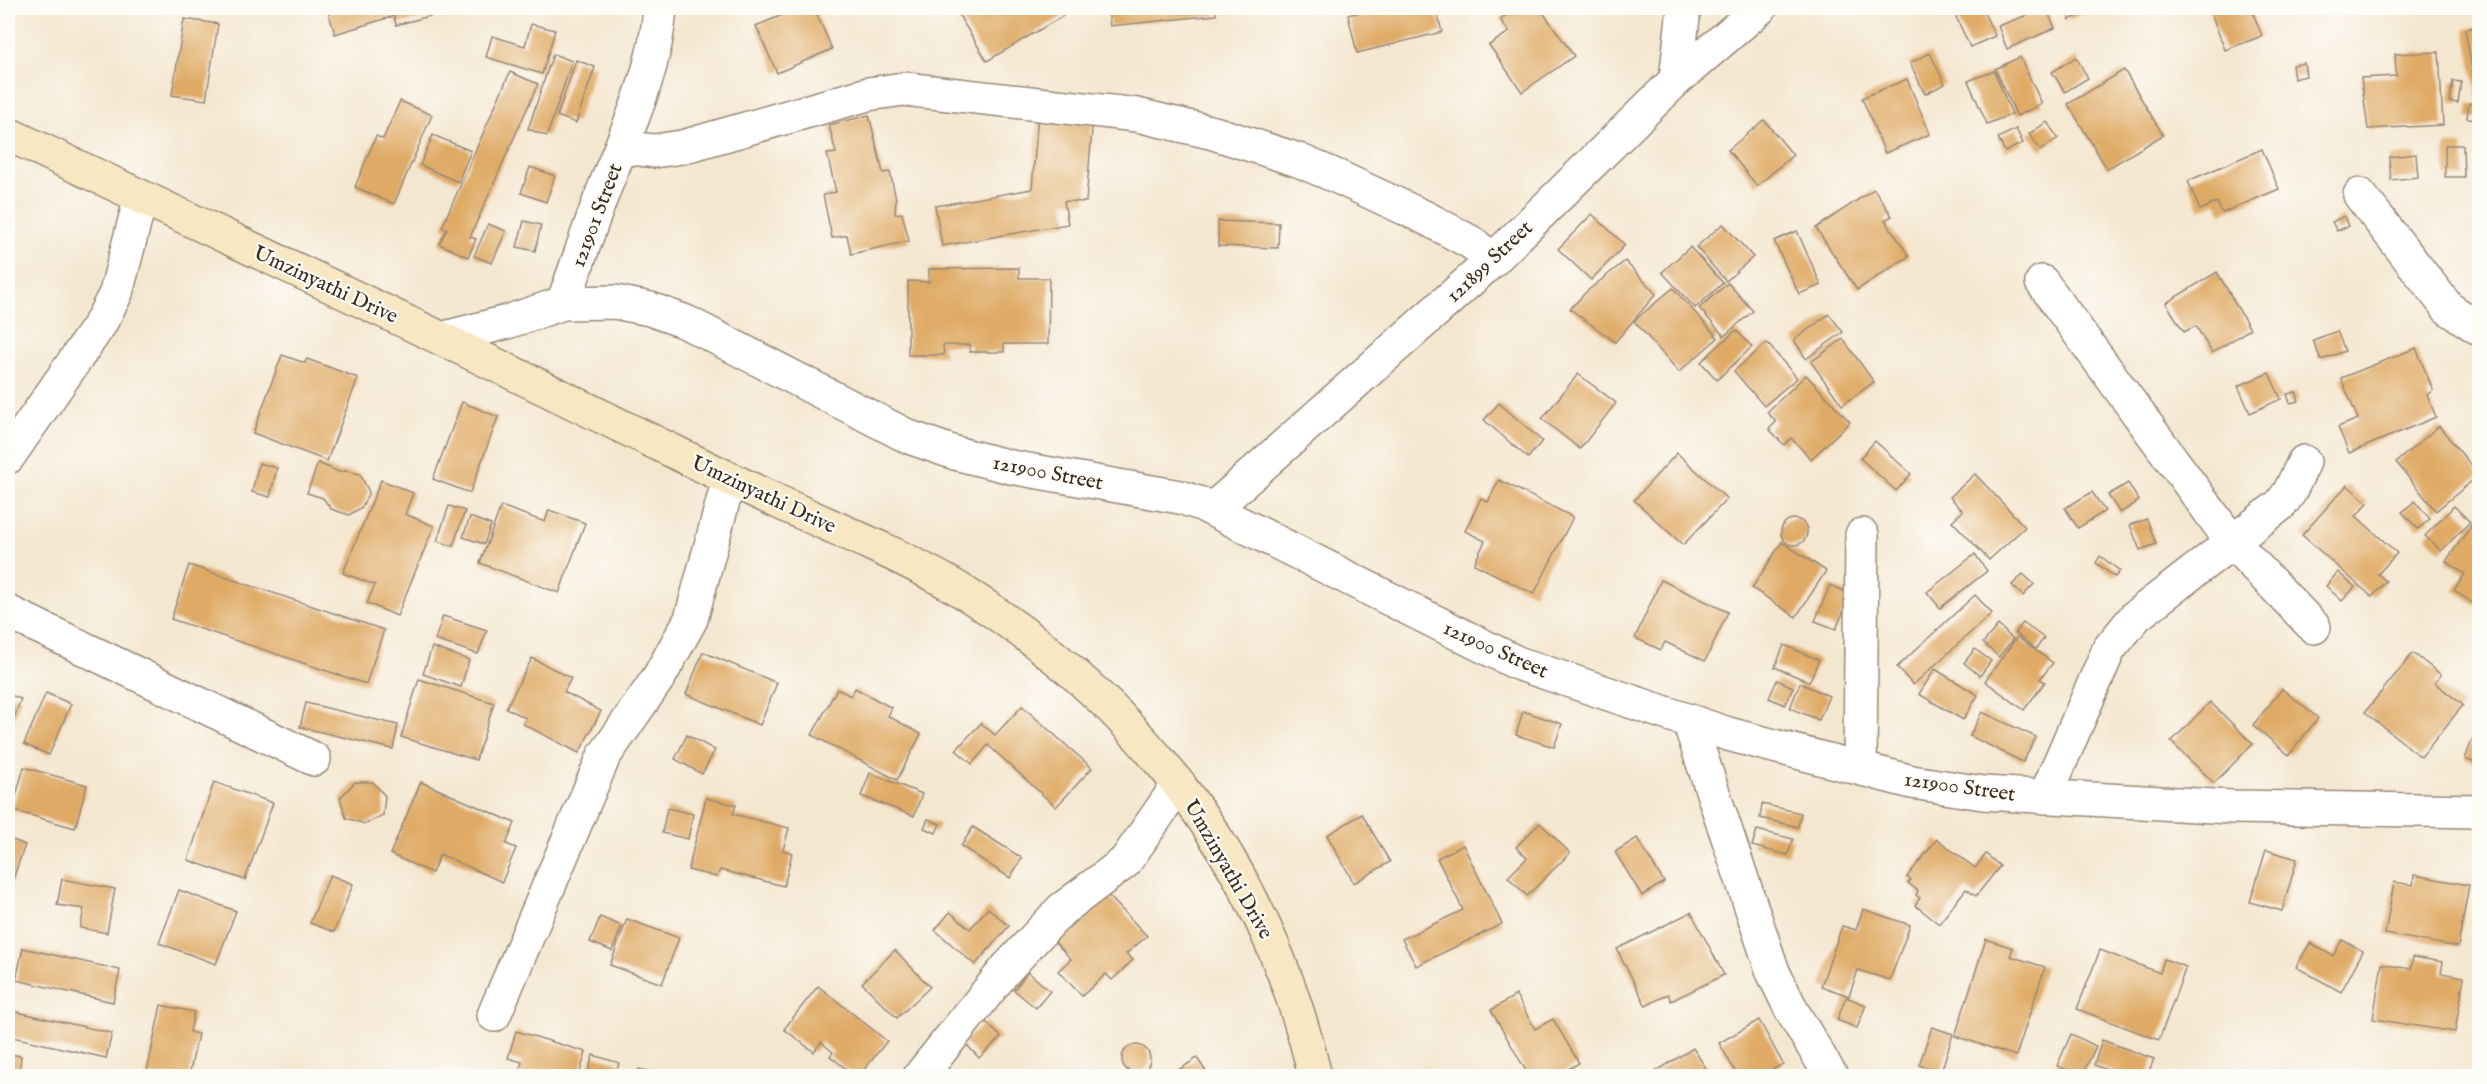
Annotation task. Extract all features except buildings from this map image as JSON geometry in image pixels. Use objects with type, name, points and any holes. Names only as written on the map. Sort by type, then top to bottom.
[{"type":"street","name":"121901 Street","points":[[563,303],[639,103],[658,37],[660,8]]},
{"type":"street","points":[[1676,80],[1684,8]]},
{"type":"street","name":"121899 Street","points":[[1214,509],[1493,260],[1676,80],[1760,8]]},
{"type":"street","points":[[622,147],[654,151],[682,147],[868,94],[904,89],[1117,112],[1214,133],[1298,160],[1428,219],[1472,243],[1493,260]]},
{"type":"street","name":"Umzinyathi Drive","points":[[8,134],[445,338],[729,479],[902,559],[954,587],[999,616],[1058,660],[1114,710],[1145,741],[1206,821],[1228,858],[1274,949],[1306,1039],[1315,1077]]},
{"type":"street","points":[[2360,195],[2448,308],[2480,329]]},
{"type":"street","points":[[8,457],[100,324],[116,293],[141,197]]},
{"type":"street","points":[[2042,282],[2232,542],[2314,627]]},
{"type":"street","name":"121900 Street","points":[[563,303],[615,302],[650,309],[686,322],[909,437],[955,453],[1011,467],[1180,497],[1214,509],[1516,663],[1728,734],[1912,782],[1952,789],[2231,807],[2480,811]]},
{"type":"street","points":[[445,338],[507,322],[563,303]]},
{"type":"street","points":[[2045,796],[2109,649],[2117,636],[2136,616],[2280,506],[2304,462]]},
{"type":"street","points":[[494,1015],[604,756],[659,676],[691,619],[729,479]]},
{"type":"street","points":[[1860,768],[1862,535]]},
{"type":"street","points":[[8,612],[314,759]]},
{"type":"street","points":[[1689,721],[1773,972],[1792,1011],[1831,1077]]},
{"type":"street","points":[[920,1077],[1006,969],[1061,910],[1125,862],[1179,784]]}]
